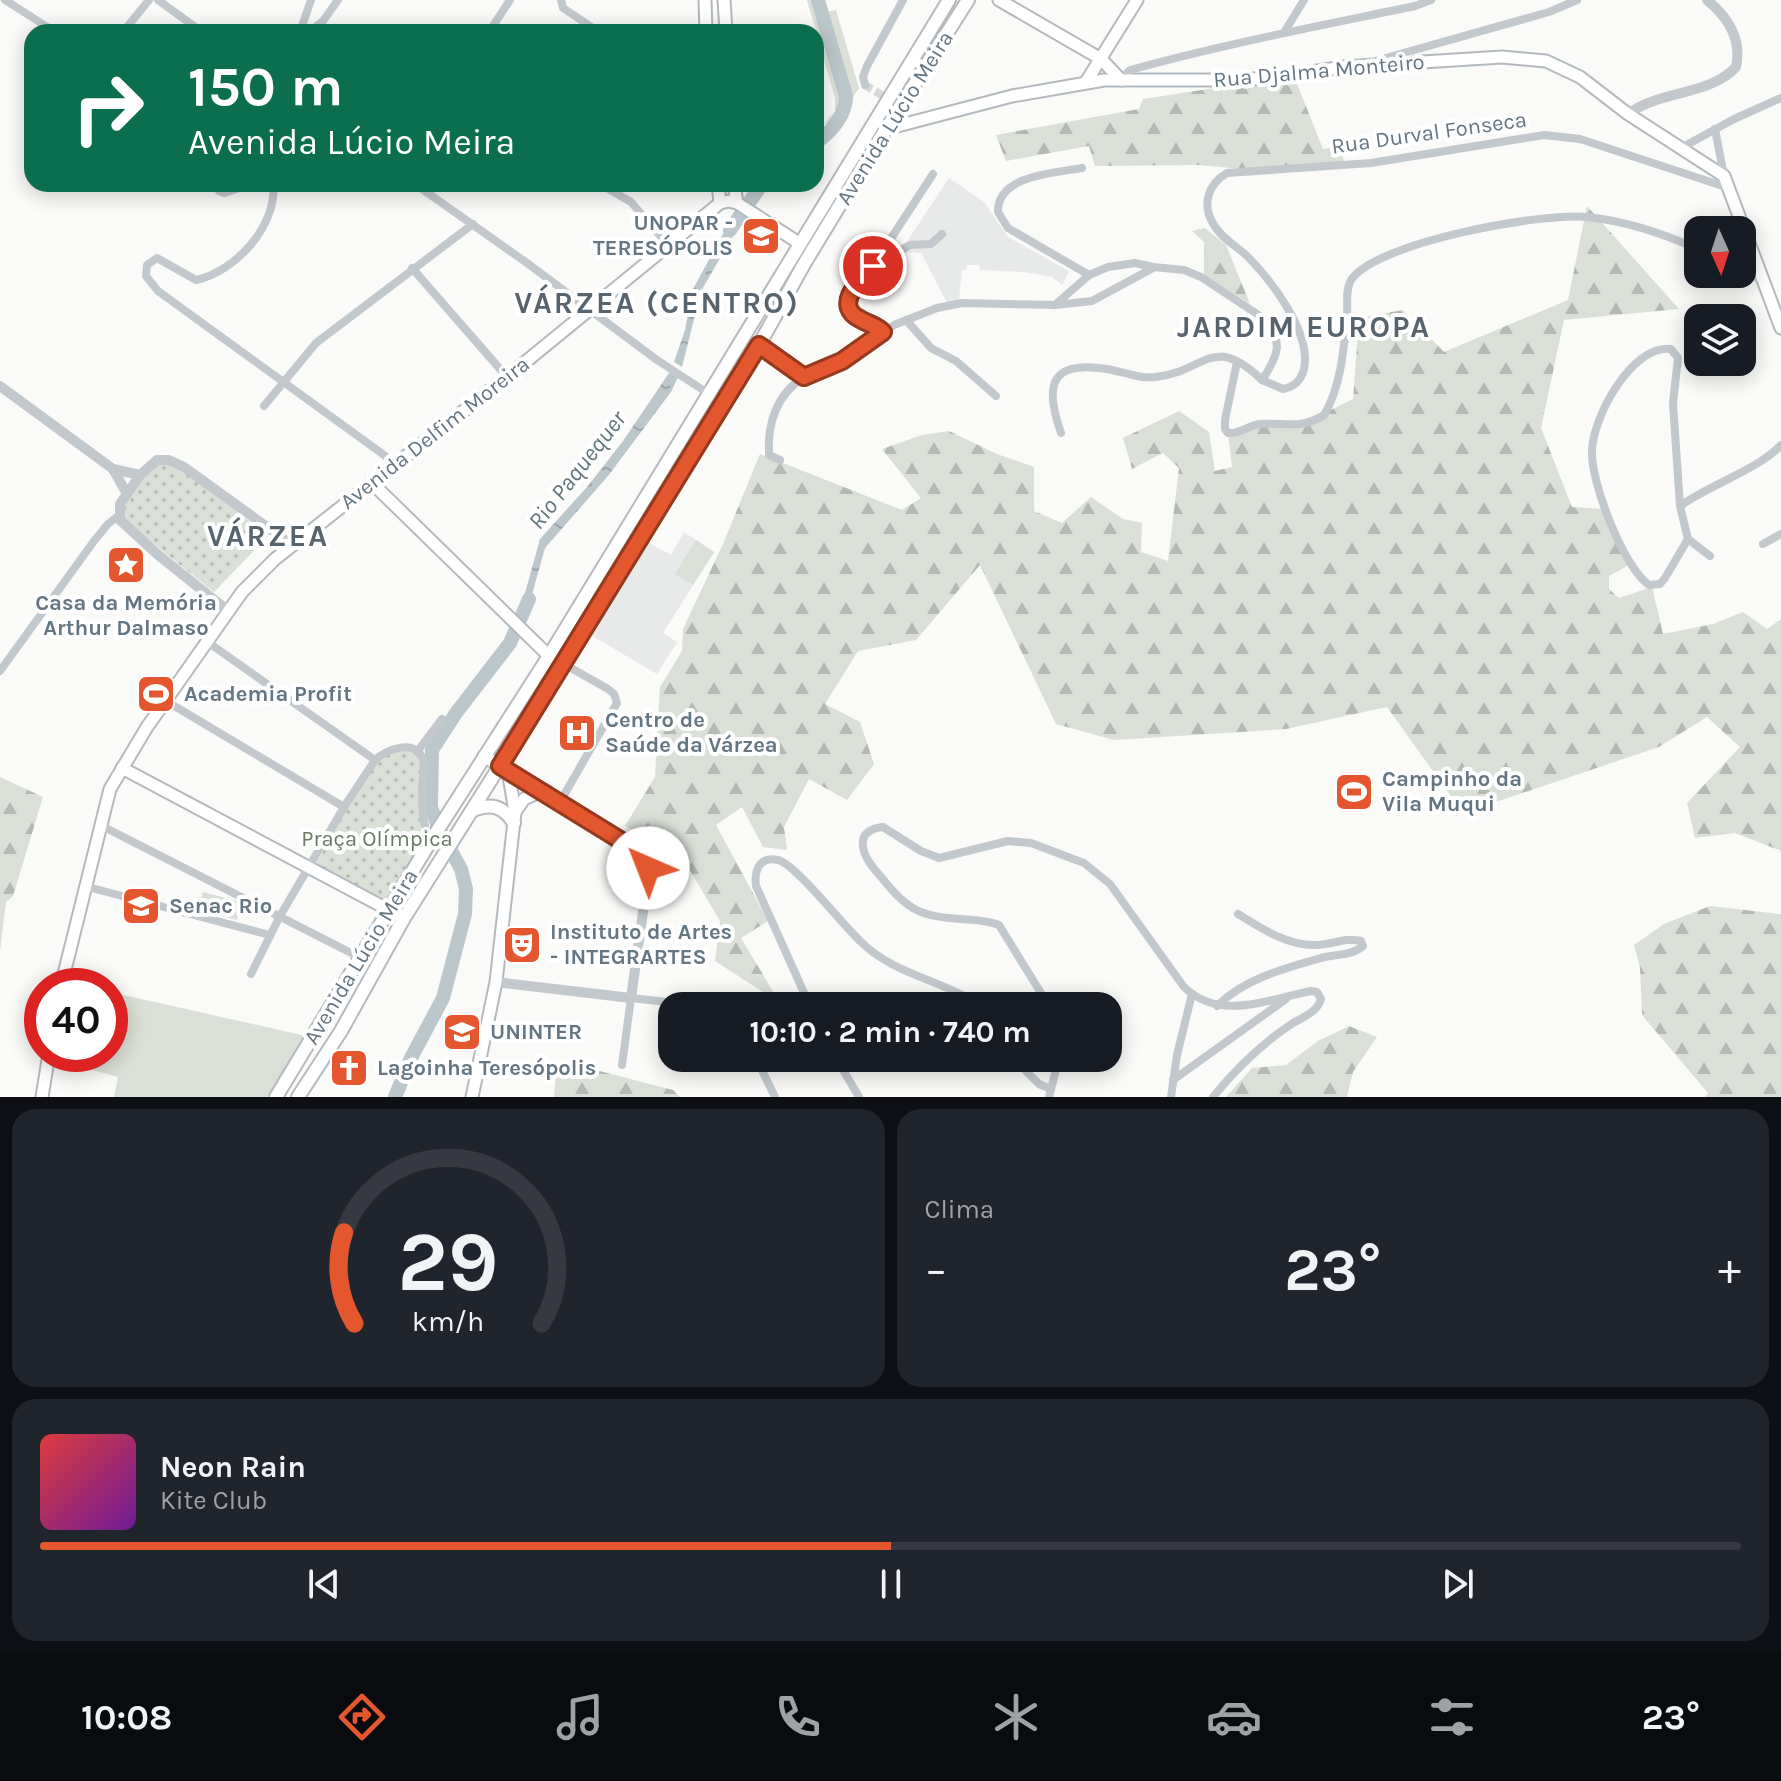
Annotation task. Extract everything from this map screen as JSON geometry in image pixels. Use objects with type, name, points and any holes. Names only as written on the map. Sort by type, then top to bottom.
[{"type":"main road","points":[[705,0],[706,24]]},
{"type":"main road","points":[[724,0],[726,24]]},
{"type":"main road","name":"Avenida Lúcio Meira","points":[[276,1097],[949,0]]},
{"type":"main road","name":"Avenida Lúcio Meira","points":[[298,1097],[341,1031],[404,918],[503,768],[651,516],[759,345],[812,250],[968,0]]},
{"type":"main road","points":[[999,0],[1101,59],[1126,80]]},
{"type":"main road","points":[[1086,82],[1137,0]]},
{"type":"main road","name":"Rua Djalma Monteiro","points":[[886,129],[949,111],[1086,82],[1240,80],[1360,66],[1502,57],[1546,61],[1580,77],[1628,114],[1724,176]]},
{"type":"main road","points":[[1724,176],[1781,328]]},
{"type":"main road","points":[[719,192],[720,203],[729,201],[739,204],[799,243]]},
{"type":"main road","points":[[736,192],[739,204]]},
{"type":"main road","name":"Avenida Delfim Moreira","points":[[65,968],[110,789],[206,641],[263,569],[507,377],[720,203]]},
{"type":"main road","points":[[372,483],[549,656]]},
{"type":"main road","points":[[472,1097],[496,982],[514,818],[511,782],[503,768],[484,756]]},
{"type":"main road","points":[[122,768],[404,918]]},
{"type":"main road","points":[[514,818],[524,799],[542,791]]},
{"type":"main road","points":[[473,810],[497,806],[514,818]]},
{"type":"main road","points":[[42,1097],[46,1072]]},
{"type":"street","points":[[5,0],[42,24]]},
{"type":"street","points":[[130,24],[149,0]]},
{"type":"street","points":[[158,0],[191,24]]},
{"type":"street","points":[[303,24],[311,0]]},
{"type":"street","points":[[319,24],[338,0]]},
{"type":"street","points":[[494,24],[510,0]]},
{"type":"street","points":[[561,0],[563,8],[587,24]]},
{"type":"street","points":[[865,85],[863,77],[867,66],[903,0]]},
{"type":"street","points":[[1285,31],[1304,0]]},
{"type":"street","points":[[1126,80],[1130,70],[1285,31],[1415,6],[1431,0]]},
{"type":"street","points":[[1360,66],[1549,12],[1577,0]]},
{"type":"street","points":[[1628,114],[1649,101],[1723,78],[1736,67],[1736,37],[1707,0]]},
{"type":"street","points":[[1681,148],[1781,98]]},
{"type":"street","points":[[1715,129],[1724,176]]},
{"type":"street","name":"Rua Durval Fonseca","points":[[1262,380],[1283,389],[1296,384],[1303,372],[1303,349],[1298,330],[1284,302],[1257,267],[1212,224],[1207,195],[1211,186],[1227,173],[1371,163],[1544,135],[1580,139],[1729,188]]},
{"type":"street","points":[[1082,168],[1013,185],[1001,195],[998,212],[1008,228],[1089,275]]},
{"type":"street","points":[[883,332],[855,316],[848,302],[851,290],[878,259],[933,174]]},
{"type":"street","points":[[272,192],[266,224],[235,259],[217,271],[196,280],[164,260],[153,259],[145,272],[152,286],[395,463]]},
{"type":"street","points":[[433,192],[657,360],[723,403]]},
{"type":"street","points":[[614,192],[631,202],[668,245]]},
{"type":"street","points":[[723,192],[739,204]]},
{"type":"street","points":[[1237,362],[1225,420],[1228,433],[1237,434],[1255,425],[1307,424],[1324,415],[1338,380],[1349,284],[1362,270],[1392,255],[1465,230],[1577,216],[1635,228],[1684,244]]},
{"type":"street","points":[[264,406],[316,343],[473,224]]},
{"type":"street","points":[[878,259],[910,245],[931,244],[942,234]]},
{"type":"street","points":[[1055,305],[1089,275],[1127,262],[1171,267],[1201,277],[1263,318],[1271,326],[1277,348],[1274,361],[1262,380],[1226,356],[1215,356],[1157,377],[1097,368],[1062,372],[1054,379],[1052,387],[1053,408],[1061,433]]},
{"type":"street","points":[[780,460],[769,455],[771,418],[781,400],[804,377],[842,361],[906,320],[937,308],[962,303],[1055,305],[1097,300],[1153,267]]},
{"type":"street","points":[[412,268],[507,377]]},
{"type":"street","points":[[1756,277],[1762,280]]},
{"type":"street","points":[[906,320],[931,348],[956,361],[996,396]]},
{"type":"street","points":[[759,345],[804,377]]},
{"type":"street","points":[[1688,539],[1660,584],[1649,585],[1642,580],[1633,569],[1617,533],[1593,467],[1593,439],[1613,392],[1632,368],[1663,348],[1676,352],[1679,363],[1673,403],[1680,506],[1688,539],[1710,556]]},
{"type":"street","points":[[0,386],[113,469],[140,475]]},
{"type":"street","points":[[1680,506],[1702,490],[1767,458],[1781,445]]},
{"type":"street","points":[[0,671],[94,541],[118,516],[120,504],[140,475],[157,460],[175,462],[292,545]]},
{"type":"street","points":[[113,469],[127,494]]},
{"type":"street","points":[[118,516],[127,529],[228,611]]},
{"type":"street","points":[[1763,544],[1781,534]]},
{"type":"street","points":[[206,641],[375,760]]},
{"type":"street","points":[[560,802],[617,703],[608,689],[564,664]]},
{"type":"street","points":[[166,701],[344,807]]},
{"type":"street","points":[[417,752],[442,719]]},
{"type":"street","points":[[251,974],[280,916],[344,807],[375,760],[389,749],[398,747],[417,752],[423,759],[423,808],[432,839]]},
{"type":"street","points":[[503,768],[642,854],[648,868],[622,1065]]},
{"type":"street","points":[[100,825],[361,958]]},
{"type":"street","points":[[1040,992],[999,925],[980,920],[933,917],[909,908],[899,900],[865,854],[863,840],[866,833],[883,827],[921,851],[939,858],[1008,841],[1031,843],[1084,863],[1110,884],[1176,977],[1192,994],[1217,1006],[1241,1006],[1314,991],[1320,996],[1321,1003],[1255,1054],[1213,1097]]},
{"type":"street","points":[[804,992],[756,886],[755,870],[767,860],[777,859],[787,864],[869,950],[895,967],[955,992]]},
{"type":"street","points":[[84,886],[270,935]]},
{"type":"street","points":[[1217,1006],[1270,974],[1324,957],[1357,951],[1363,946],[1361,941],[1353,939],[1322,945],[1295,943],[1259,928],[1238,914]]},
{"type":"street","points":[[496,982],[658,1001]]},
{"type":"street","points":[[1171,1097],[1192,994]]},
{"type":"street","points":[[1173,1080],[1290,996]]},
{"type":"street","points":[[763,1072],[775,1097]]},
{"type":"street","points":[[844,1072],[859,1097]]},
{"type":"street","points":[[1027,1072],[1050,1093],[1055,1072]]},
{"type":"shaded area","points":[[949,178],[984,202],[1008,237],[1069,271],[1062,285],[1052,277],[980,270],[979,265],[967,265],[966,270],[962,270],[959,299],[947,303],[921,253],[900,252]]},
{"type":"shaded area","points":[[684,532],[714,552],[663,633],[677,642],[657,674],[587,633],[644,540],[671,555]]},
{"type":"green space","points":[[807,0],[814,0],[818,14],[836,10],[859,88],[840,115],[824,124],[835,111],[835,98],[824,60],[824,24],[814,24]]},
{"type":"green space","points":[[1294,76],[1323,149],[1342,147],[1344,164],[1242,169],[1198,165],[1095,166],[1089,146],[1006,161],[996,135],[1139,109],[1143,99]]},
{"type":"green space","points":[[1587,206],[1679,309],[1564,320],[1541,428],[1572,507],[1605,509],[1629,565],[1609,576],[1609,589],[1619,598],[1652,587],[1663,634],[1713,624],[1743,612],[1767,629],[1781,619],[1781,851],[1735,833],[1695,838],[1687,803],[1740,747],[1707,717],[1659,747],[1463,813],[1387,707],[1286,729],[1114,740],[1056,724],[980,565],[916,640],[858,651],[825,704],[860,722],[874,764],[847,800],[809,779],[784,827],[787,850],[763,847],[742,807],[716,825],[768,921],[741,938],[773,992],[763,992],[715,961],[720,921],[678,850],[625,826],[655,777],[660,687],[682,651],[683,629],[760,454],[902,510],[921,498],[882,449],[922,435],[949,431],[997,454],[1034,467],[1034,511],[1062,523],[1091,497],[1123,519],[1142,523],[1141,552],[1168,561],[1179,468],[1163,453],[1132,469],[1123,438],[1179,411],[1209,432],[1215,471],[1232,467],[1228,434],[1282,421],[1302,424],[1353,399],[1359,318],[1403,310],[1444,352],[1568,300]]},
{"type":"green space","points":[[1205,228],[1226,245],[1250,304],[1204,275],[1204,242],[1192,231]]},
{"type":"green space","points":[[154,463],[180,466],[268,536],[214,592],[121,518],[120,507]]},
{"type":"green space","points":[[696,540],[714,552],[693,585],[675,574]]},
{"type":"green space","name":"Praça Olímpica","points":[[406,749],[416,754],[422,763],[419,800],[422,846],[387,907],[315,866],[345,810],[383,754]]},
{"type":"green space","points":[[0,777],[43,797],[13,896],[6,902],[0,951]]},
{"type":"green space","points":[[203,892],[241,902],[237,920],[198,910]]},
{"type":"green space","points":[[1710,906],[1781,914],[1781,1097],[1705,1097],[1708,1093],[1642,1015],[1640,967],[1634,945],[1664,924]]},
{"type":"green space","points":[[128,996],[306,1036],[267,1097],[114,1097],[118,1077],[100,1072],[128,1072]]},
{"type":"green space","points":[[1349,1026],[1377,1037],[1353,1072],[1347,1097],[1226,1097],[1252,1068],[1286,1065],[1318,1041]]},
{"type":"green space","points":[[588,1068],[673,1090],[680,1097],[554,1097],[556,1075]]},
{"type":"water","points":[[735,212],[744,217],[701,291],[682,367],[674,362],[685,330],[693,289]]},
{"type":"water","points":[[669,373],[678,377],[671,392],[608,476],[545,548],[526,616],[520,611],[540,539],[623,441]]},
{"type":"waterway","name":"Rio Paquequer","points":[[818,0],[846,96],[844,110],[824,136]]},
{"type":"waterway","name":"Rio Paquequer","points":[[730,230],[756,192]]},
{"type":"waterway","name":"Rio Paquequer","points":[[395,1097],[411,1058],[443,998],[465,914],[466,889],[461,869],[438,827],[431,807],[432,750],[456,713],[510,643],[529,599]]},
{"type":"tunnel","points":[[865,85],[888,99]]},
{"type":"place","name":"UNOPAR - TERESÓPOLIS","points":[[761,236]]},
{"type":"place","name":"Casa da Memória Arthur Dalmaso","points":[[126,565]]},
{"type":"place","name":"Academia Profit","points":[[156,694]]},
{"type":"place","name":"Centro de Saúde da Várzea","points":[[577,733]]},
{"type":"place","name":"Campinho da Vila Muqui","points":[[1354,792]]},
{"type":"place","name":"Senac Rio","points":[[141,906]]},
{"type":"place","name":"Instituto de Artes - INTEGRARTES","points":[[522,945]]},
{"type":"place","name":"UNINTER","points":[[462,1032]]},
{"type":"place","name":"Lagoinha Teresópolis","points":[[349,1068]]},
{"type":"district","name":"VÁRZEA (CENTRO)","points":[[657,303]]},
{"type":"district","name":"JARDIM EUROPA","points":[[1304,327]]},
{"type":"district","name":"VÁRZEA","points":[[268,536]]},
{"type":"route","points":[[648,868],[642,854],[500,766],[759,345],[804,377],[842,361],[883,332],[855,316],[848,302],[851,290],[873,266]]}]
